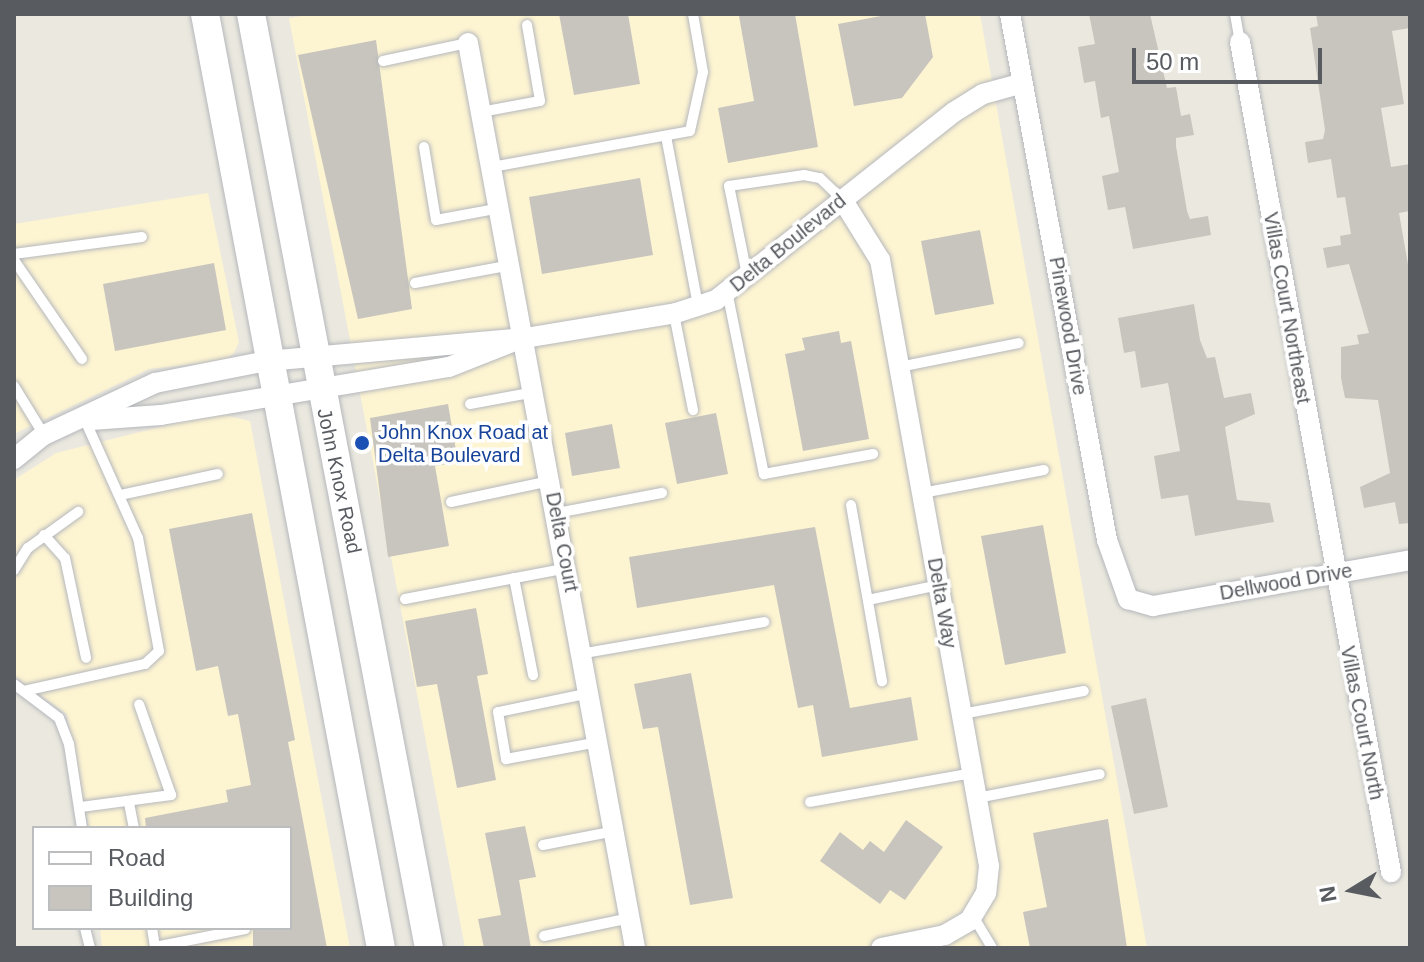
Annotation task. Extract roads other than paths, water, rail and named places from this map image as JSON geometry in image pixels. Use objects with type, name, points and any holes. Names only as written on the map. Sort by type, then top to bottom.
[{"type":"main road","points":[[205,14],[273,394],[381,948]]},
{"type":"main road","name":"John Knox Road","points":[[251,14],[314,361],[429,948]]},
{"type":"street","name":"Pinewood Drive","points":[[1010,14],[1117,581],[1135,604],[1162,605]]},
{"type":"street","name":"Villas Court Northeast","points":[[1240,42],[1334,573]]},
{"type":"street","name":"Delta Court","points":[[468,43],[585,653],[635,948]]},
{"type":"street","name":"Delta Boulevard","points":[[14,459],[44,435],[85,420],[155,383],[267,361],[314,361],[444,341],[525,338],[674,314],[698,306],[727,291],[954,112],[983,94],[1023,83]]},
{"type":"street","name":"Delta Way","points":[[842,199],[880,260],[989,866],[986,893],[973,916]]},
{"type":"street","name":"Delta Boulevard","points":[[85,420],[161,415],[449,367],[525,338]]},
{"type":"street","name":"Dellwood Drive","points":[[1162,605],[1410,560]]},
{"type":"street","name":"Villas Court North","points":[[1334,573],[1391,872]]},
{"type":"street","points":[[881,948],[913,945],[958,929],[973,916]]},
{"type":"lane","points":[[492,167],[690,131],[703,72],[693,14]]},
{"type":"lane","points":[[1235,14],[1240,42]]},
{"type":"lane","points":[[481,112],[540,101],[527,25]]},
{"type":"lane","points":[[383,61],[468,43]]},
{"type":"lane","points":[[666,136],[698,306]]},
{"type":"lane","points":[[424,147],[436,220],[500,208]]},
{"type":"lane","points":[[747,275],[729,186],[804,175],[820,178],[842,199]]},
{"type":"lane","points":[[82,359],[14,257],[142,237]]},
{"type":"lane","points":[[415,283],[511,265]]},
{"type":"lane","points":[[727,291],[764,474],[873,454]]},
{"type":"lane","points":[[674,314],[693,410]]},
{"type":"lane","points":[[899,367],[1019,343]]},
{"type":"lane","points":[[14,386],[44,435]]},
{"type":"lane","points":[[470,404],[535,392]]},
{"type":"lane","points":[[24,691],[145,664],[159,651],[138,538],[85,420]]},
{"type":"lane","points":[[922,493],[1044,470]]},
{"type":"lane","points":[[120,495],[218,474]]},
{"type":"lane","points":[[451,502],[550,481]]},
{"type":"lane","points":[[557,513],[662,493]]},
{"type":"lane","points":[[851,505],[882,681]]},
{"type":"lane","points":[[14,570],[44,535],[78,512]]},
{"type":"lane","points":[[44,535],[65,558],[86,658]]},
{"type":"lane","points":[[405,599],[567,568]]},
{"type":"lane","points":[[514,578],[533,675]]},
{"type":"lane","points":[[868,600],[939,585]]},
{"type":"lane","points":[[585,653],[764,622]]},
{"type":"lane","points":[[14,684],[59,718],[81,807],[82,826]]},
{"type":"lane","points":[[962,714],[1084,691]]},
{"type":"lane","points":[[592,692],[498,712],[506,759],[600,742]]},
{"type":"lane","points":[[81,807],[171,795],[139,704]]},
{"type":"lane","points":[[810,802],[972,773]]},
{"type":"lane","points":[[977,798],[1100,774]]},
{"type":"lane","points":[[129,803],[134,826]]},
{"type":"lane","points":[[543,845],[615,831]]},
{"type":"lane","points":[[973,916],[992,948]]},
{"type":"lane","points":[[544,936],[630,918]]},
{"type":"lane","points":[[155,947],[240,930]]},
{"type":"place","name":"John Knox Road at Delta Boulevard","points":[[362,443]]}]
